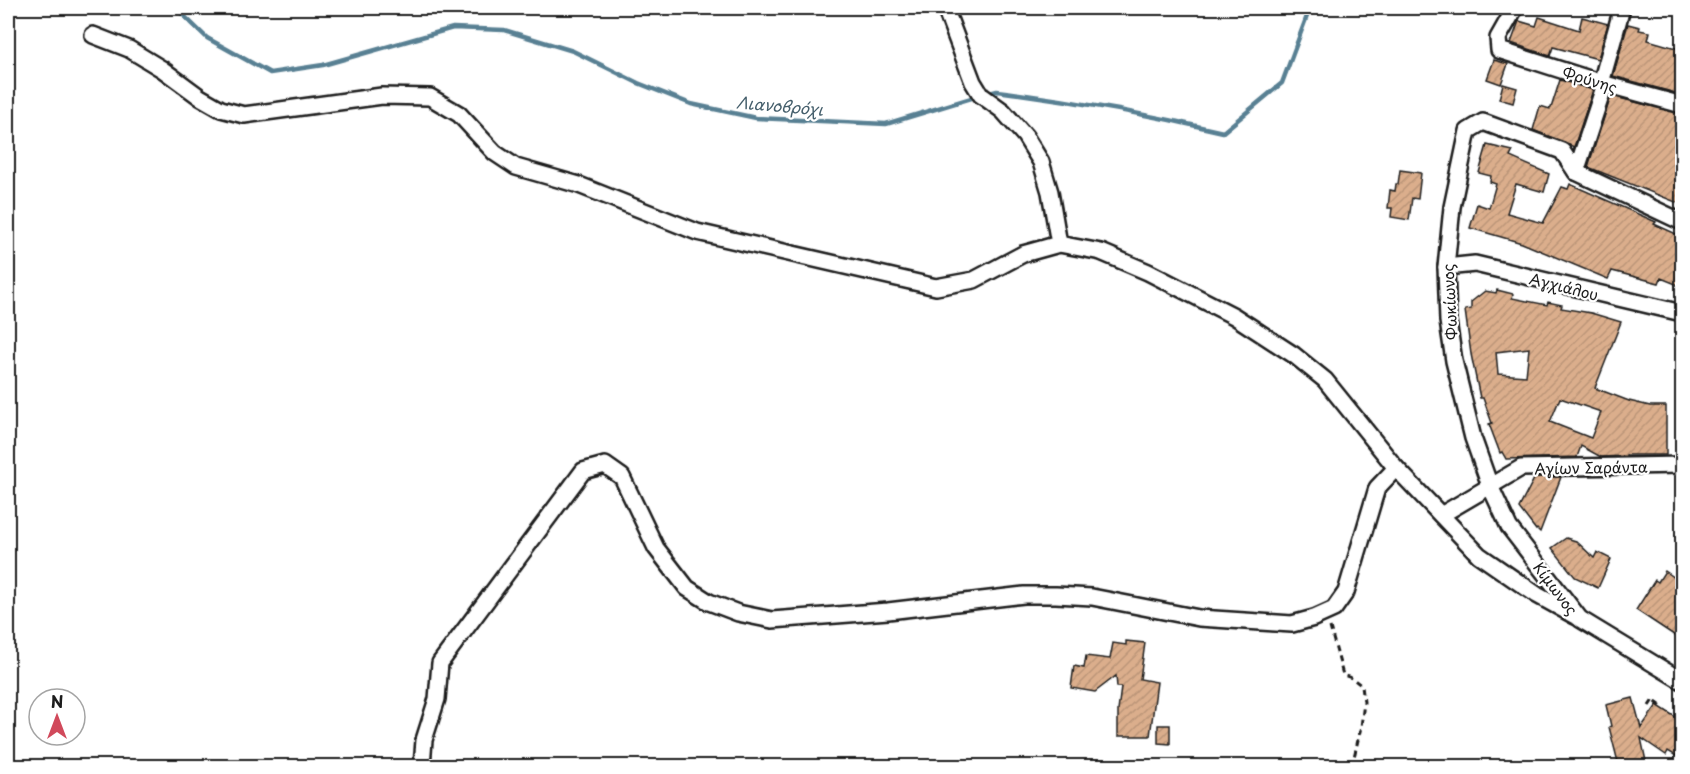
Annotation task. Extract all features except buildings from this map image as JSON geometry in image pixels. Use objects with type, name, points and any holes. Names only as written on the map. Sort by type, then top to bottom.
[{"type":"street","points":[[945,8],[973,82],[981,95],[1003,111],[1025,136],[1041,162],[1050,192],[1059,244]]},
{"type":"street","name":"Φρύνης","points":[[1515,8],[1498,38],[1499,50],[1603,83],[1683,105]]},
{"type":"street","points":[[1622,8],[1603,83],[1576,172],[1683,222]]},
{"type":"street","points":[[93,35],[129,48],[221,109],[244,115],[382,96],[430,97],[459,114],[495,153],[516,167],[579,185],[696,232],[903,280],[936,287],[956,285],[975,280],[1023,254],[1059,244],[1101,252],[1148,272],[1227,312],[1294,355],[1325,380],[1396,468],[1479,555],[1537,595],[1580,619]]},
{"type":"street","name":"Φωκίωνος","points":[[1490,486],[1473,438],[1454,361],[1448,321],[1446,267],[1452,207],[1468,131],[1483,122],[1562,151],[1576,172]]},
{"type":"street","name":"Αγχιάλου","points":[[1446,267],[1475,264],[1683,313]]},
{"type":"street","points":[[422,766],[424,740],[437,699],[440,663],[583,471],[605,465],[622,477],[656,548],[687,588],[709,602],[738,613],[772,620],[888,611],[1024,595],[1056,595],[1092,597],[1199,618],[1292,624],[1334,609],[1346,592],[1377,488],[1396,468]]},
{"type":"street","name":"Αγίων Σαράντα","points":[[1441,515],[1521,468],[1683,465]]},
{"type":"street","name":"Κίμωνος","points":[[1490,486],[1509,527],[1580,619],[1683,681]]},
{"type":"path","points":[[1326,613],[1343,675],[1352,678],[1362,687],[1364,702],[1361,728],[1352,766]]},
{"type":"path","points":[[1649,705],[1653,700],[1660,705],[1661,703]]},
{"type":"waterway","name":"Λιανοβρόχι","points":[[176,8],[207,38],[270,73],[323,65],[453,28],[504,30],[573,51],[638,83],[691,104],[756,118],[886,124],[978,96]]},
{"type":"waterway","name":"Λιανοβρόχι","points":[[986,94],[997,91],[1054,99],[1223,132],[1282,83],[1310,8]]}]
